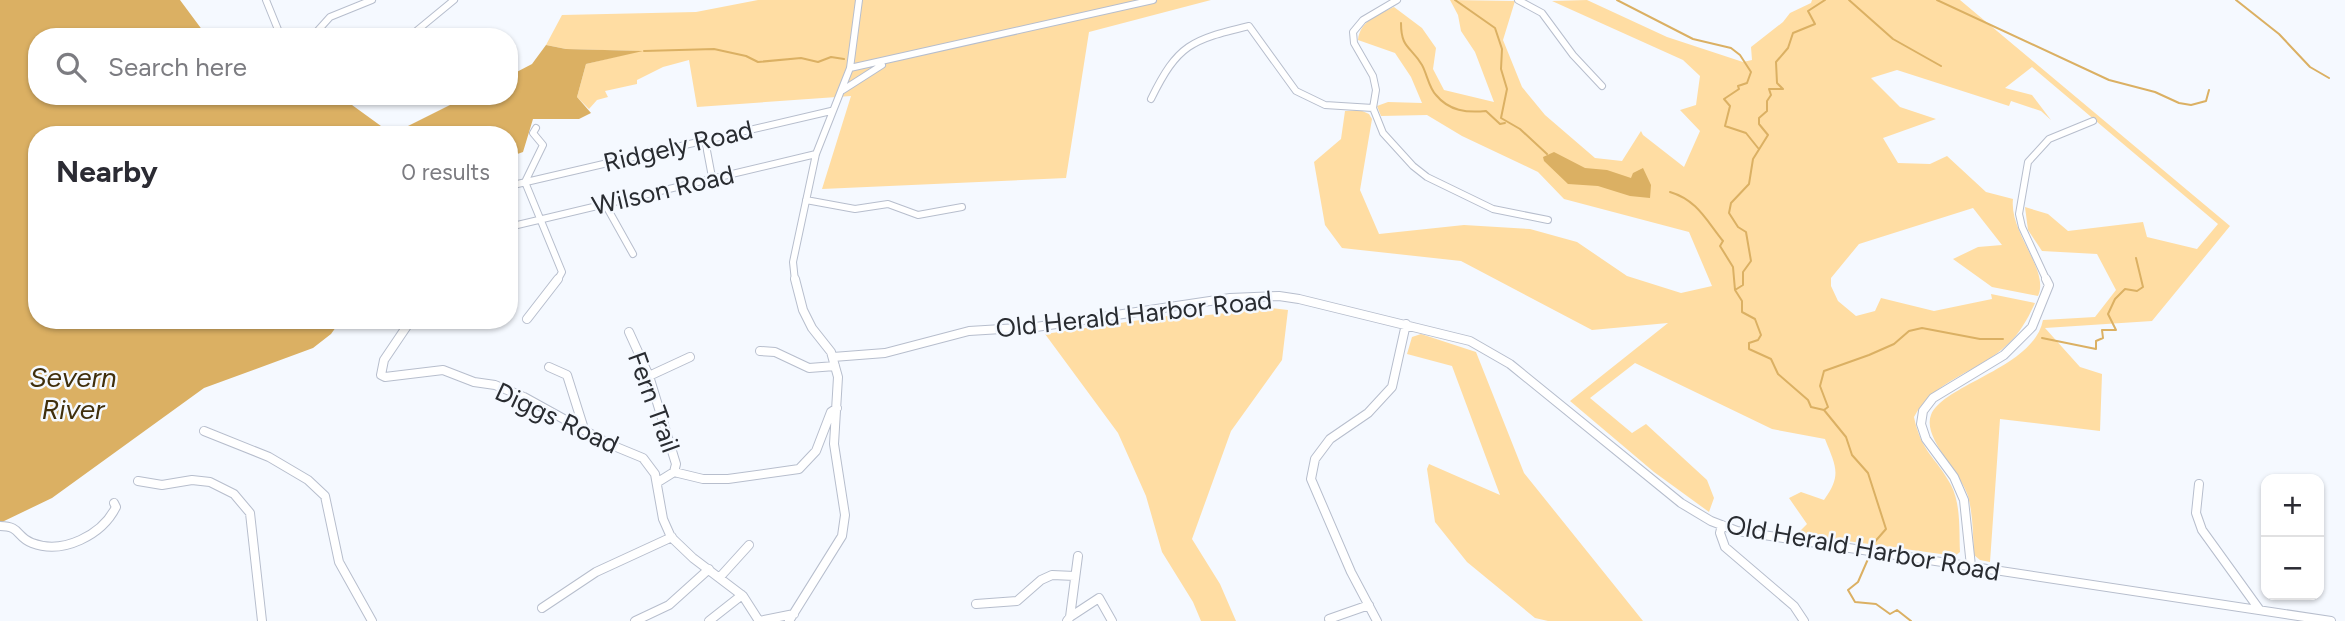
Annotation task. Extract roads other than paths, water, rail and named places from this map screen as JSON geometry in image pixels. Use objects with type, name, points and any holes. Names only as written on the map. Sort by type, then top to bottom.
[{"type":"street","points":[[266,0],[277,28]]},
{"type":"street","points":[[317,28],[330,16],[372,0]]},
{"type":"street","points":[[419,28],[454,0]]},
{"type":"street","points":[[838,408],[831,412],[816,451],[807,463],[792,471],[728,479],[703,479],[674,472],[658,482],[658,502],[672,537],[742,595],[755,611],[759,621],[792,617],[842,536],[844,505],[834,443],[838,408],[834,362],[806,318],[793,271],[816,154],[850,68],[859,0]]},
{"type":"street","points":[[850,68],[1153,0]]},
{"type":"street","points":[[1397,0],[1363,20],[1353,32],[1354,43],[1373,76],[1376,90],[1373,108],[1383,134],[1427,177],[1493,209],[1548,220]]},
{"type":"street","points":[[1518,0],[1542,13],[1573,55],[1602,86]]},
{"type":"street","points":[[1151,99],[1167,64],[1188,44],[1199,38],[1249,26],[1296,91],[1325,105],[1373,108]]},
{"type":"street","points":[[839,93],[865,74],[901,58]]},
{"type":"street","name":"Ridgely Road","points":[[518,184],[831,111]]},
{"type":"street","points":[[1971,566],[1964,500],[1954,477],[1926,439],[1921,424],[1923,411],[1933,398],[2004,355],[2032,327],[2049,285],[2019,214],[2028,162],[2049,139],[2093,121]]},
{"type":"street","points":[[527,319],[554,287],[562,272],[525,182],[543,145],[533,133],[536,128]]},
{"type":"street","points":[[705,140],[712,177]]},
{"type":"street","name":"Wilson Road","points":[[518,225],[816,154]]},
{"type":"street","points":[[806,200],[855,209],[888,204],[918,215],[962,206]]},
{"type":"street","points":[[605,204],[634,254]]},
{"type":"street","name":"Old Herald Harbor Road","points":[[760,352],[775,352],[809,368],[885,353],[962,332],[1036,327],[1256,296],[1279,296],[1318,303],[1470,341],[1496,355],[1681,503],[1722,525],[1766,536],[2331,621]]},
{"type":"street","points":[[1377,621],[1311,479],[1315,459],[1331,439],[1368,413],[1392,387],[1406,324]]},
{"type":"street","name":"Diggs Road","points":[[405,329],[384,360],[381,372],[385,377],[443,370],[474,382],[502,387],[609,444],[643,458],[650,463],[658,482]]},
{"type":"street","name":"Fern Trail","points":[[629,332],[649,376],[676,464],[674,472]]},
{"type":"street","points":[[649,376],[690,357]]},
{"type":"street","points":[[549,367],[567,375],[584,429]]},
{"type":"street","points":[[204,431],[293,470],[325,496],[330,510],[337,555],[372,621]]},
{"type":"street","points":[[138,481],[150,485],[173,485],[193,480],[213,485],[242,499],[250,513],[262,621]]},
{"type":"street","points":[[2199,484],[2196,513],[2202,530],[2259,609]]},
{"type":"street","points":[[0,526],[12,525],[30,542],[47,546],[84,538],[114,514],[114,503]]},
{"type":"street","points":[[1722,525],[1720,533],[1725,547],[1794,606],[1804,621]]},
{"type":"street","points":[[542,608],[596,572],[672,537]]},
{"type":"street","points":[[720,577],[749,545]]},
{"type":"street","points":[[1069,619],[1078,556]]},
{"type":"street","points":[[635,621],[669,605],[709,569]]},
{"type":"street","points":[[976,604],[1017,601],[1041,580],[1052,575],[1075,576]]},
{"type":"street","points":[[709,621],[742,595]]},
{"type":"street","points":[[1069,619],[1099,598],[1112,621]]},
{"type":"street","points":[[1329,619],[1369,605]]},
{"type":"water","name":"Severn River","points":[[0,0],[180,0],[201,28],[28,28],[28,105],[352,105],[381,126],[28,126],[28,329],[335,329],[313,348],[204,388],[52,498],[0,523]]},
{"type":"water","name":"Severn River","points":[[546,45],[566,49],[643,51],[586,64],[577,97],[591,113],[579,119],[533,119],[523,152],[518,154],[518,126],[408,126],[450,105],[518,105],[518,71],[532,64]]},
{"type":"water","points":[[1554,152],[1585,168],[1607,170],[1631,178],[1633,173],[1643,168],[1651,185],[1650,198],[1630,196],[1598,186],[1568,184],[1544,161],[1543,157]]},
{"type":"waterway","points":[[1455,0],[1495,28],[1502,49],[1501,69],[1507,89],[1501,118],[1520,129],[1547,154]]},
{"type":"waterway","points":[[1617,0],[1693,39],[1731,48],[1740,55],[1751,72],[1747,83],[1738,86],[1739,89],[1724,99],[1730,106],[1725,126],[1746,133],[1758,148]]},
{"type":"waterway","points":[[1735,290],[1743,285],[1743,272],[1751,261],[1746,232],[1738,227],[1729,213],[1731,203],[1749,184],[1753,159],[1768,135],[1759,124],[1759,118],[1767,111],[1767,101],[1771,95],[1769,89],[1783,89],[1777,83],[1776,62],[1788,48],[1793,33],[1815,24],[1808,11],[1825,0]]},
{"type":"waterway","points":[[1849,0],[1893,39],[1941,66]]},
{"type":"waterway","points":[[1937,0],[2109,80],[2191,105],[2206,101],[2209,90]]},
{"type":"waterway","points":[[2236,0],[2279,34],[2310,67],[2329,78]]},
{"type":"waterway","points":[[1401,23],[1405,43],[1422,65],[1432,89],[1441,100],[1459,110],[1486,111],[1500,124],[1505,123]]},
{"type":"waterway","points":[[644,51],[714,49],[746,56],[758,62],[801,58],[818,62],[831,57],[844,59]]},
{"type":"waterway","points":[[1670,192],[1694,205],[1723,241],[1720,246],[1733,267],[1735,290]]},
{"type":"waterway","points":[[2042,338],[2096,349],[2096,341],[2103,338],[2102,330],[2116,330],[2108,314],[2115,299],[2125,289],[2137,291],[2143,287],[2136,258]]},
{"type":"waterway","points":[[1735,290],[1742,301],[1742,312],[1755,319],[1761,335],[1758,340],[1749,343],[1749,349],[1771,359],[1778,374],[1808,400],[1811,407],[1824,410]]},
{"type":"waterway","points":[[1824,410],[1828,407],[1820,386],[1824,371],[1894,344],[1909,331],[1922,328],[1980,339],[2003,339]]},
{"type":"waterway","points":[[1824,410],[1846,437],[1852,455],[1868,473],[1886,529],[1872,545]]},
{"type":"waterway","points":[[1868,559],[1858,582],[1848,590],[1855,602],[1876,604],[1890,614],[1897,610],[1911,621]]}]
